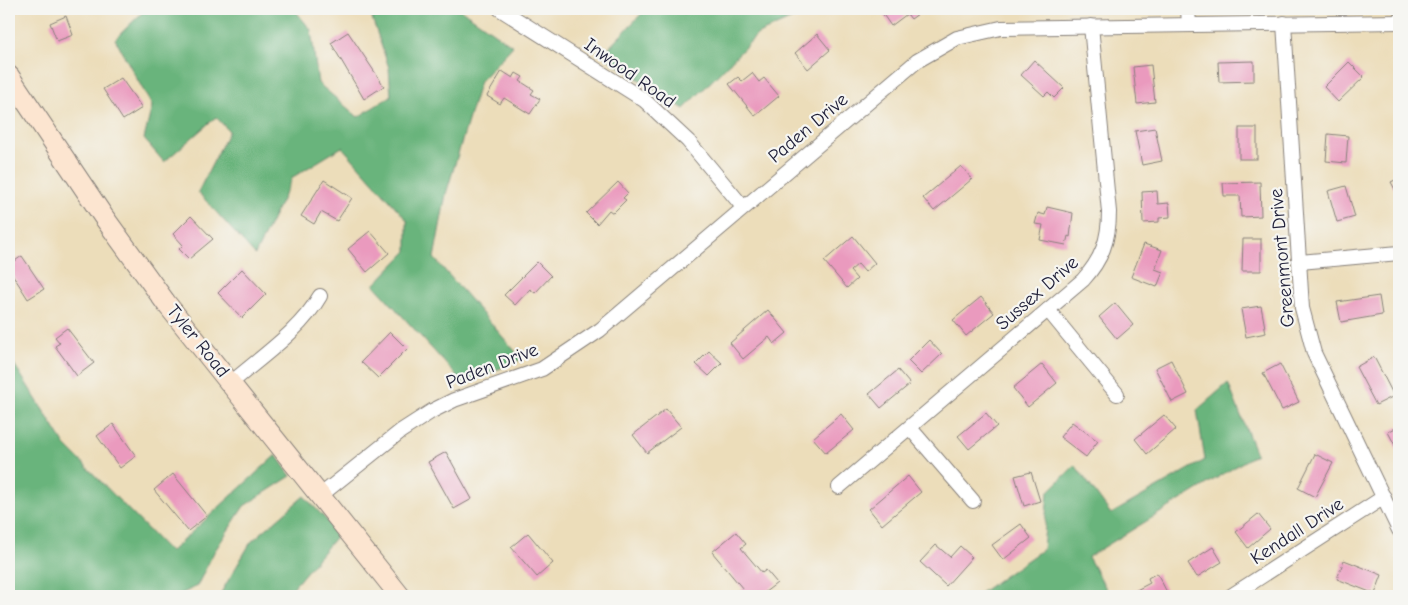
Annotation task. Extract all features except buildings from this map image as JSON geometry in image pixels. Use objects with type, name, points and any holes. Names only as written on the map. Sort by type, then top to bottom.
[{"type":"street","name":"Inwood Road","points":[[500,9],[644,100],[688,141],[744,207]]},
{"type":"street","points":[[1188,9],[1189,25]]},
{"type":"street","name":"Paden Drive","points":[[321,494],[401,430],[432,411],[454,400],[542,368],[600,330],[670,273],[744,207],[917,61],[939,46],[957,38],[994,29],[1399,22]]},
{"type":"street","name":"Greenmont Drive","points":[[1284,24],[1302,308],[1306,331],[1314,353],[1399,530]]},
{"type":"street","name":"Sussex Drive","points":[[839,487],[1093,270],[1106,245],[1109,229],[1092,26]]},
{"type":"street","name":"Tyler Road","points":[[9,76],[166,303],[321,494],[400,596]]},
{"type":"street","points":[[1300,262],[1399,253]]},
{"type":"street","points":[[231,383],[301,323],[312,311],[320,296]]},
{"type":"street","points":[[1048,310],[1117,394]]},
{"type":"street","points":[[910,428],[973,501]]},
{"type":"street","name":"Kendall Drive","points":[[1231,596],[1384,497]]},
{"type":"green space","points":[[146,9],[294,9],[311,30],[318,83],[358,117],[391,96],[389,68],[369,9],[460,9],[513,46],[480,81],[446,194],[434,258],[522,359],[464,384],[374,285],[407,251],[407,220],[342,147],[293,177],[255,255],[198,192],[229,131],[216,117],[164,162],[144,139],[152,106],[115,39]]},
{"type":"green space","points":[[646,9],[815,9],[758,34],[684,109],[602,55]]},
{"type":"green space","points":[[9,356],[65,445],[170,552],[276,455],[291,476],[244,506],[214,552],[197,586],[177,596],[9,596]]},
{"type":"green space","points":[[1228,383],[1256,454],[1088,557],[1108,592],[1102,596],[976,596],[1043,549],[1048,492],[1075,465],[1111,514],[1205,460],[1197,410]]},
{"type":"green space","points":[[304,496],[339,533],[286,596],[219,596],[251,542]]}]
